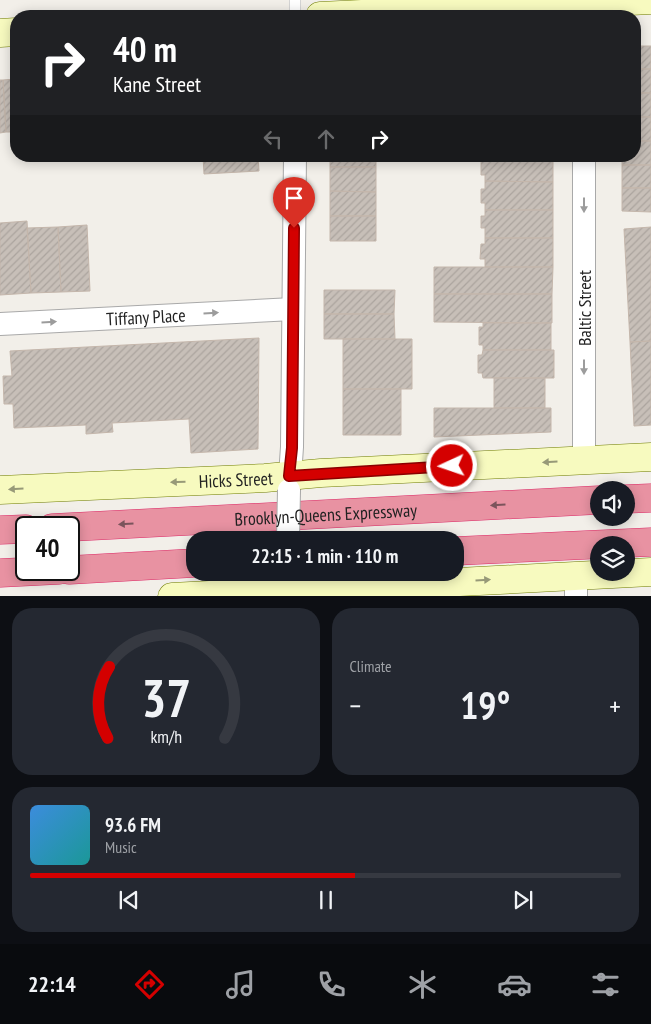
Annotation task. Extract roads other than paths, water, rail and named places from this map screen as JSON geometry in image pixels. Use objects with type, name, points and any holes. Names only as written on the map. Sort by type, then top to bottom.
[{"type":"highway","points":[[635,499],[651,498]]},
{"type":"highway","name":"Brooklyn-Queens Expressway","points":[[80,527],[590,500]]},
{"type":"highway","points":[[0,530],[15,529]]},
{"type":"highway","points":[[464,551],[651,542]]},
{"type":"highway","points":[[80,569],[186,564]]},
{"type":"highway","points":[[0,573],[15,572]]},
{"type":"street","points":[[496,10],[584,7],[620,1],[651,0]]},
{"type":"street","points":[[288,531],[292,448],[295,162]]},
{"type":"street","name":"Baltic Street","points":[[584,162],[584,460]]},
{"type":"street","name":"Tiffany Place","points":[[0,324],[293,309]]},
{"type":"street","name":"Hicks Street","points":[[0,490],[265,478],[289,483],[651,456]]},
{"type":"street","points":[[172,596],[288,584],[576,586],[651,572]]}]
